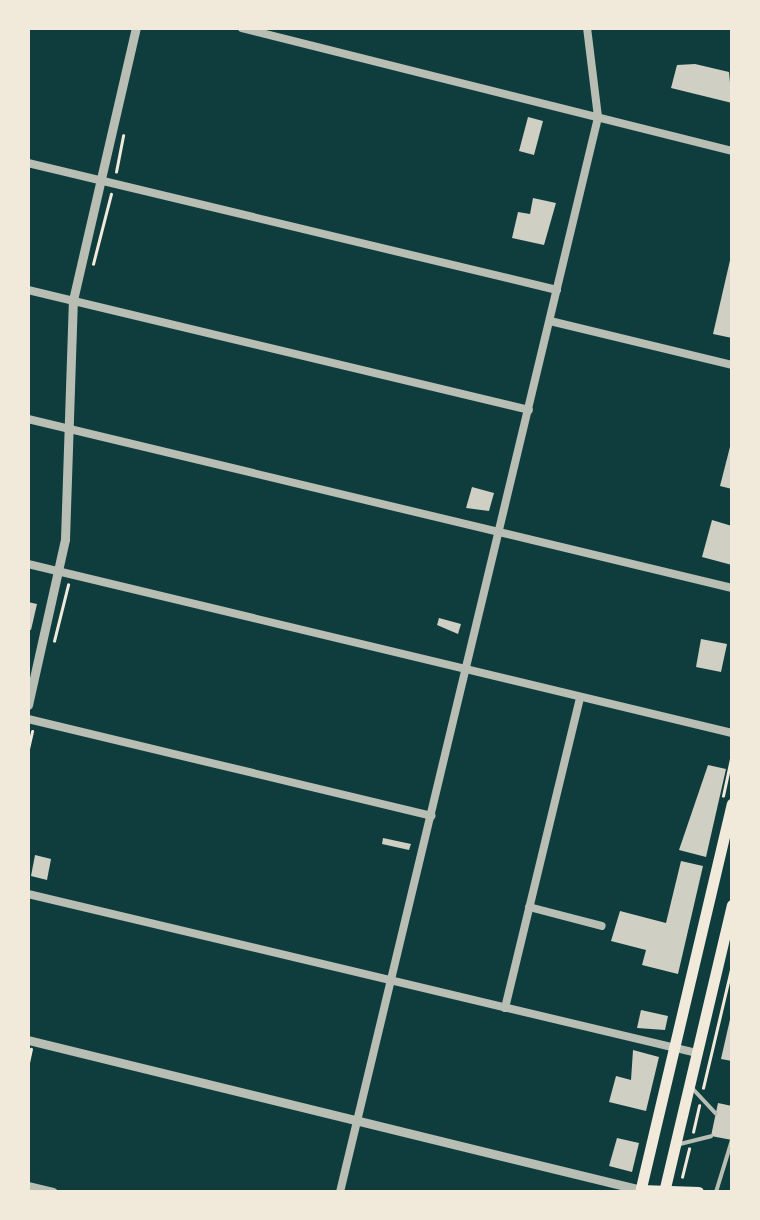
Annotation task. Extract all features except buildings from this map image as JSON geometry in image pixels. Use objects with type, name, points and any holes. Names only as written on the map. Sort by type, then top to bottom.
[{"type":"main road","points":[[698,1192],[642,1192],[732,804]]},
{"type":"main road","points":[[665,1189],[730,926],[732,904]]},
{"type":"street","points":[[28,706],[59,572],[70,429],[73,300],[136,28]]},
{"type":"street","points":[[242,28],[732,151]]},
{"type":"street","points":[[340,1192],[598,116],[587,28]]},
{"type":"street","points":[[28,163],[558,290]]},
{"type":"street","points":[[28,290],[529,410]]},
{"type":"street","points":[[550,321],[732,365]]},
{"type":"street","points":[[28,419],[732,588]]},
{"type":"street","points":[[28,564],[732,734]]},
{"type":"street","points":[[504,1008],[580,697]]},
{"type":"street","points":[[28,719],[431,816]]},
{"type":"street","points":[[28,894],[697,1053]]},
{"type":"street","points":[[529,906],[602,926]]},
{"type":"street","points":[[705,920],[730,926]]},
{"type":"street","points":[[28,1040],[642,1192]]},
{"type":"street","points":[[28,1186],[53,1192]]},
{"type":"lane","points":[[689,1085],[716,1114]]},
{"type":"lane","points":[[675,1146],[711,1136]]},
{"type":"lane","points":[[716,1192],[732,1140]]},
{"type":"path","points":[[682,1177],[732,965]]}]
